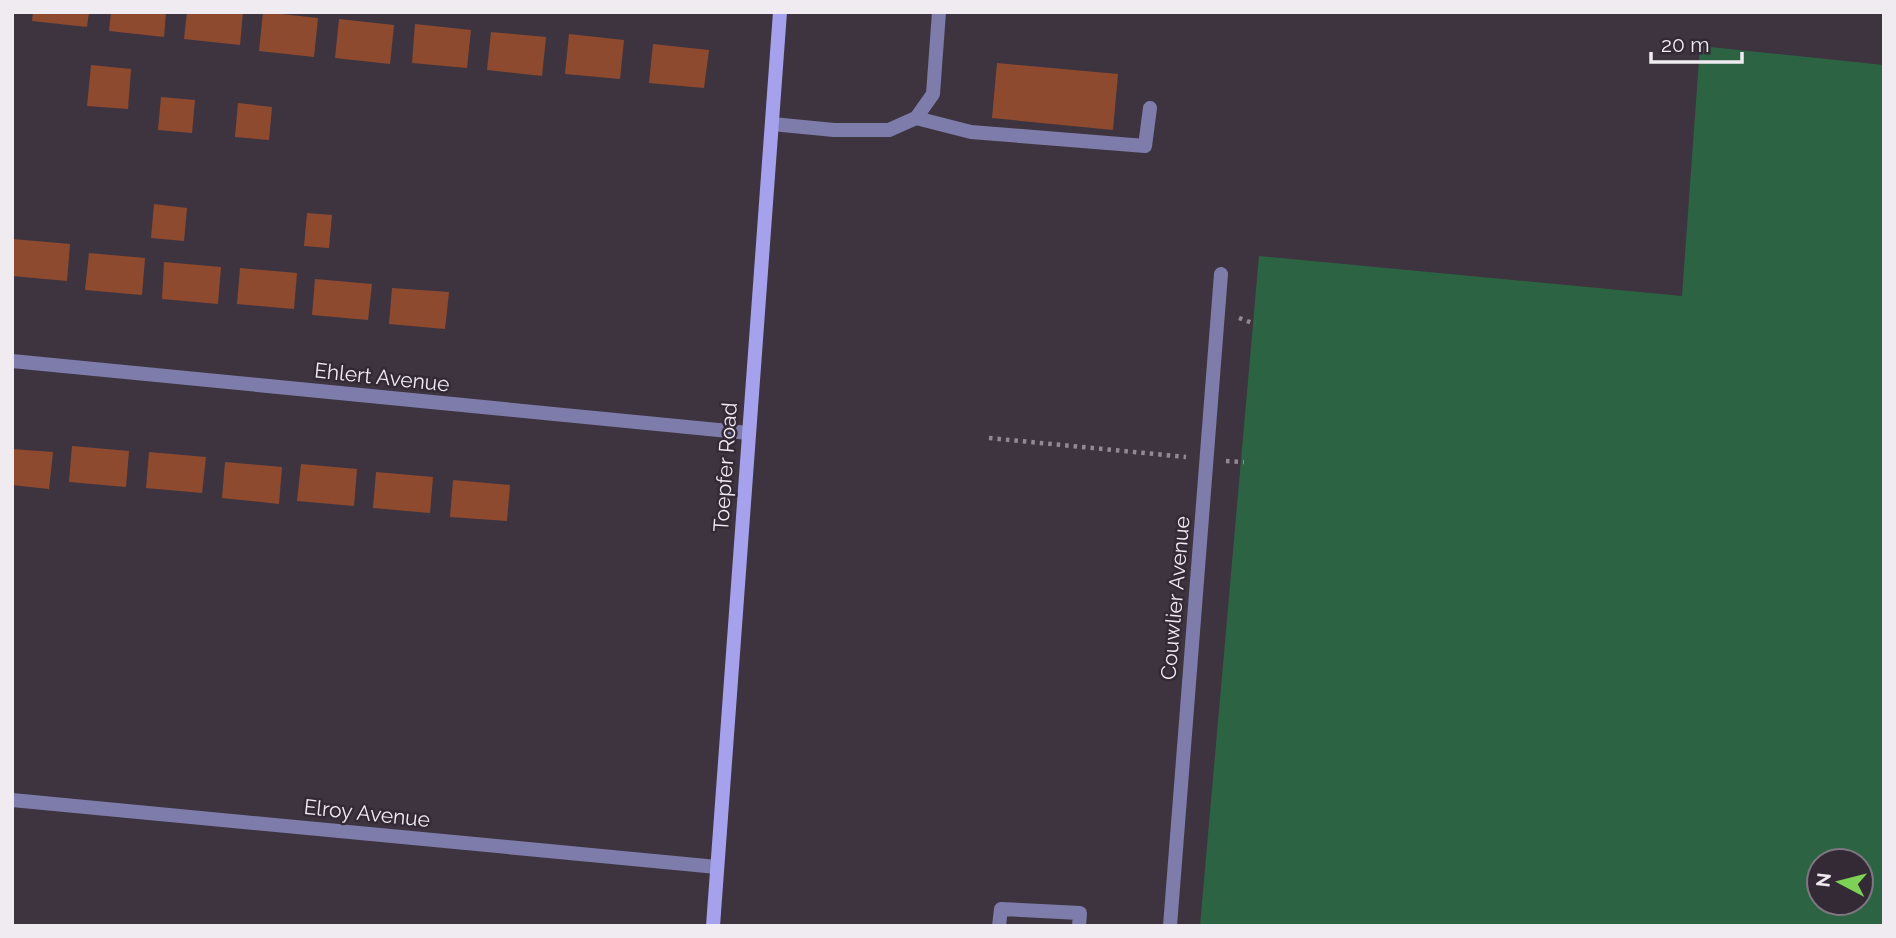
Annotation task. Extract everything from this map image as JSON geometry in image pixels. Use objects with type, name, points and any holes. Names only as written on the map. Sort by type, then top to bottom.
[{"type":"street","name":"Toepfer Road","points":[[713,926],[780,12]]},
{"type":"street","points":[[772,124],[834,130],[889,130],[916,118],[933,94],[939,12]]},
{"type":"street","points":[[916,118],[971,132],[1145,146],[1150,108]]},
{"type":"street","name":"Couwlier Avenue","points":[[1170,926],[1221,274]]},
{"type":"street","name":"Ehlert Avenue","points":[[12,361],[749,433]]},
{"type":"street","name":"Elroy Avenue","points":[[12,800],[717,867]]},
{"type":"street","points":[[999,926],[1001,909],[1080,913],[1079,926]]},
{"type":"path","points":[[989,438],[1184,457]]},
{"type":"path","points":[[1222,460],[1244,462]]},
{"type":"green space","points":[[1700,46],[1884,65],[1884,926],[1200,926],[1259,256],[1682,296]]},
{"type":"building","points":[[33,12],[89,12],[87,27],[32,21]]},
{"type":"building","points":[[111,12],[166,12],[164,37],[109,31]]},
{"type":"building","points":[[187,12],[243,12],[240,45],[184,39]]},
{"type":"building","points":[[263,12],[318,18],[314,57],[259,51]]},
{"type":"building","points":[[339,19],[394,25],[390,64],[335,58]]},
{"type":"building","points":[[415,24],[471,30],[467,68],[412,63]]},
{"type":"building","points":[[491,32],[546,37],[542,76],[487,70]]},
{"type":"building","points":[[569,34],[624,40],[620,79],[565,74]]},
{"type":"building","points":[[653,44],[709,50],[704,88],[649,83]]},
{"type":"building","points":[[997,63],[1118,74],[1113,130],[992,118]]},
{"type":"building","points":[[91,65],[131,69],[128,109],[87,106]]},
{"type":"building","points":[[161,97],[195,100],[192,133],[158,130]]},
{"type":"building","points":[[238,103],[272,107],[269,140],[235,137]]},
{"type":"building","points":[[154,204],[187,208],[184,241],[151,238]]},
{"type":"building","points":[[307,213],[332,215],[329,248],[304,246]]},
{"type":"building","points":[[13,239],[70,244],[67,281],[12,276]]},
{"type":"building","points":[[89,253],[145,258],[142,295],[85,290]]},
{"type":"building","points":[[164,262],[221,267],[218,304],[162,299]]},
{"type":"building","points":[[240,268],[297,273],[294,309],[237,304]]},
{"type":"building","points":[[315,279],[372,284],[368,320],[312,315]]},
{"type":"building","points":[[392,288],[449,292],[445,329],[389,324]]},
{"type":"building","points":[[72,446],[129,451],[126,487],[69,482]]},
{"type":"building","points":[[12,449],[53,452],[49,489],[12,485]]},
{"type":"building","points":[[149,452],[206,457],[202,493],[146,488]]},
{"type":"building","points":[[225,462],[282,467],[279,504],[222,498]]},
{"type":"building","points":[[301,464],[357,469],[354,506],[297,501]]},
{"type":"building","points":[[376,472],[433,477],[430,513],[373,508]]},
{"type":"building","points":[[453,480],[510,485],[507,521],[450,517]]}]
